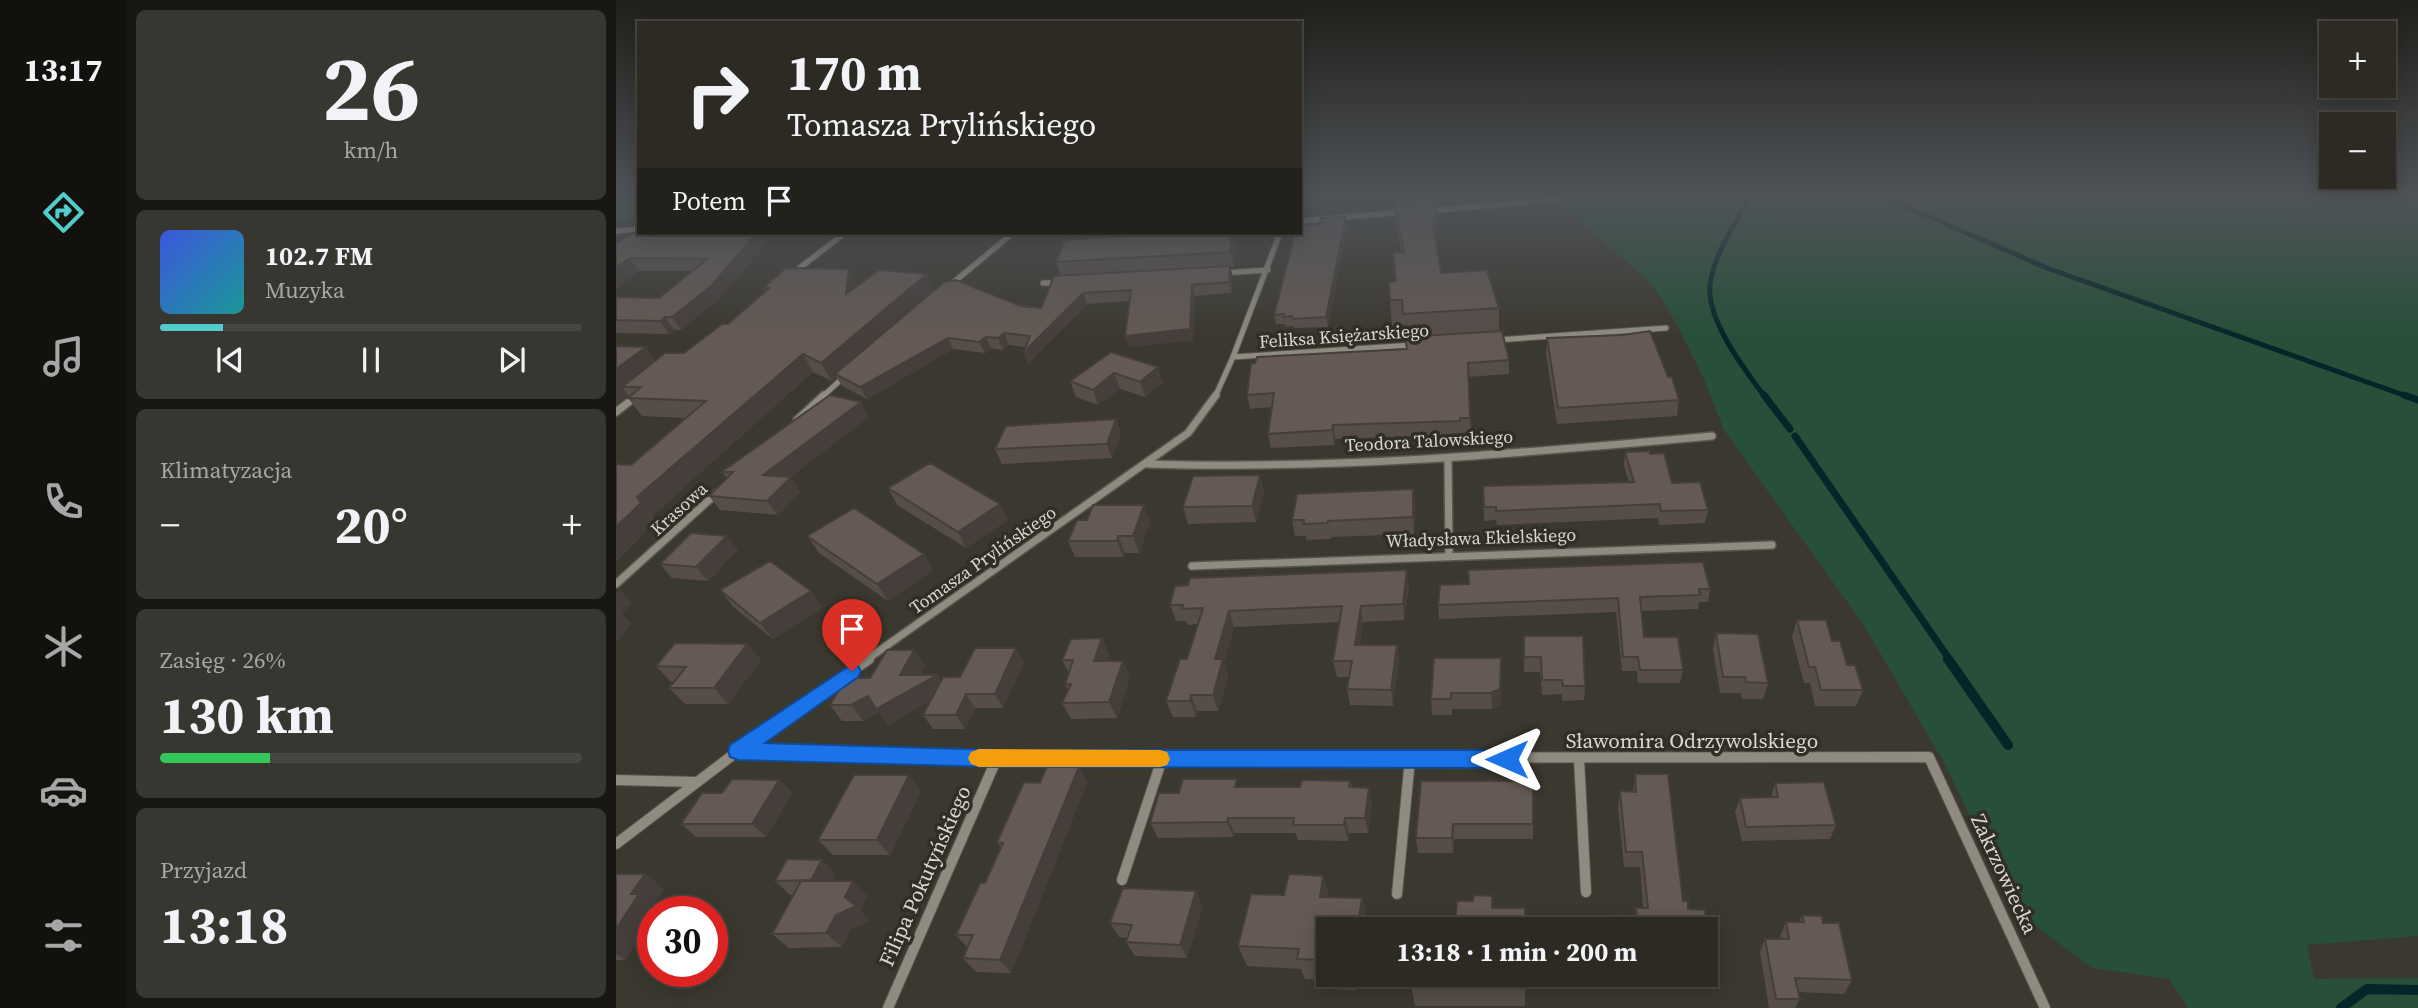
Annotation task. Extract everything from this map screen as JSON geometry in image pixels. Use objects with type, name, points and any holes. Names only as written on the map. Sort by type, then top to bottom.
[{"type":"street","points":[[790,275],[831,244]]},
{"type":"street","points":[[944,290],[1000,244]]},
{"type":"street","name":"Tomasza Prylińskiego","points":[[616,844],[738,751],[1148,464],[1188,433],[1213,401],[1276,244]]},
{"type":"street","points":[[1215,273],[1268,270]]},
{"type":"street","points":[[1043,283],[1070,282]]},
{"type":"street","points":[[1484,341],[1666,328]]},
{"type":"street","name":"Feliksa Księżarskiego","points":[[1233,357],[1428,344]]},
{"type":"street","points":[[791,425],[853,369]]},
{"type":"street","points":[[616,412],[649,387]]},
{"type":"street","name":"Teodora Talowskiego","points":[[1148,464],[1220,467],[1448,458],[1712,436]]},
{"type":"street","points":[[1448,458],[1449,555]]},
{"type":"street","name":"Krasowa","points":[[616,584],[729,481]]},
{"type":"street","name":"Władysława Ekielskiego","points":[[1192,566],[1772,545]]},
{"type":"street","name":"Sławomira Odrzywolskiego","points":[[738,751],[997,758],[1162,759],[1929,757]]},
{"type":"street","name":"Zakrzowiecka","points":[[1929,757],[2045,1008]]},
{"type":"street","name":"Filipa Pokutyńskiego","points":[[888,1008],[997,758]]},
{"type":"street","points":[[1122,880],[1162,759]]},
{"type":"street","points":[[1397,894],[1410,759]]},
{"type":"street","points":[[1579,759],[1586,892]]},
{"type":"street","points":[[616,780],[696,782]]},
{"type":"green space","points":[[1606,244],[2418,244],[2418,936],[2307,945],[2314,979],[2418,978],[2418,1008],[2188,1008],[2169,979],[2092,968],[2018,913],[1943,761],[1865,627],[1724,430],[1703,377],[1676,323],[1652,284]]},
{"type":"building","points":[[616,244],[747,244],[712,285],[672,317],[665,317],[660,321],[616,320],[616,297],[659,298],[707,259],[630,258],[616,268]]},
{"type":"building","points":[[1063,244],[1231,244],[1230,252],[1056,262]]},
{"type":"building","points":[[1292,244],[1341,244],[1326,317],[1293,319],[1292,316],[1283,317],[1284,314],[1274,315]]},
{"type":"building","points":[[1402,244],[1436,244],[1441,273],[1487,270],[1499,308],[1403,314],[1402,300],[1390,300],[1389,282],[1396,281],[1393,253],[1404,252]]},
{"type":"building","points":[[1230,266],[1229,282],[1192,285],[1190,329],[1125,336],[1131,290],[1083,293],[1023,353],[1030,336],[1004,333],[998,338],[986,337],[979,342],[948,338],[860,387],[835,374],[944,282],[956,280],[1021,306],[1041,308],[1054,276]]},
{"type":"building","points":[[786,268],[849,269],[846,294],[879,270],[927,274],[821,363],[803,354],[637,497],[641,503],[616,527],[616,464],[631,465],[706,401],[628,398],[641,387],[622,387],[665,353],[684,353],[722,324],[728,324],[769,288],[763,288]]},
{"type":"building","points":[[1502,331],[1509,360],[1468,363],[1470,418],[1460,418],[1460,421],[1333,425],[1332,430],[1268,434],[1274,393],[1247,395],[1251,363],[1255,363],[1257,357],[1407,349],[1405,337]]},
{"type":"building","points":[[1650,331],[1668,377],[1672,377],[1679,400],[1558,408],[1547,338],[1623,335]]},
{"type":"building","points":[[616,346],[646,347],[616,369]]},
{"type":"building","points":[[1111,352],[1158,367],[1140,382],[1114,373],[1093,390],[1070,381]]},
{"type":"building","points":[[830,395],[861,402],[763,475],[791,477],[767,501],[709,496],[733,472],[722,472],[724,470]]},
{"type":"building","points":[[1116,419],[1107,444],[995,449],[1006,426]]},
{"type":"building","points":[[1650,451],[1650,454],[1664,453],[1672,483],[1700,482],[1708,510],[1661,511],[1660,504],[1496,511],[1496,507],[1484,507],[1483,486],[1634,482],[1625,452]]},
{"type":"building","points":[[930,463],[1000,504],[958,532],[888,488]]},
{"type":"building","points":[[1260,475],[1252,506],[1183,507],[1193,476]]},
{"type":"building","points":[[1413,489],[1413,517],[1303,524],[1304,520],[1292,520],[1297,494]]},
{"type":"building","points":[[1093,505],[1144,505],[1133,536],[1118,536],[1117,541],[1068,541],[1077,520],[1087,520]]},
{"type":"building","points":[[854,508],[924,554],[877,584],[807,536]]},
{"type":"building","points":[[691,533],[727,536],[696,567],[660,564]]},
{"type":"building","points":[[770,561],[811,591],[760,623],[720,590]]},
{"type":"building","points":[[1703,562],[1710,589],[1699,589],[1700,595],[1640,597],[1644,637],[1678,637],[1683,670],[1640,670],[1638,657],[1623,657],[1618,598],[1438,605],[1440,585],[1469,584],[1468,570]]},
{"type":"building","points":[[1407,570],[1403,604],[1361,606],[1355,645],[1397,645],[1391,690],[1347,689],[1352,661],[1333,661],[1342,606],[1229,611],[1215,659],[1223,659],[1213,695],[1191,695],[1190,701],[1166,701],[1180,659],[1187,659],[1203,608],[1182,609],[1183,605],[1170,605],[1175,586],[1188,585],[1190,578]]},
{"type":"building","points":[[1797,620],[1826,620],[1832,641],[1840,641],[1847,665],[1855,665],[1863,690],[1821,690],[1815,667],[1809,667]]},
{"type":"building","points":[[1716,633],[1758,634],[1768,683],[1746,682],[1745,677],[1723,677]]},
{"type":"building","points":[[1524,636],[1583,636],[1585,686],[1563,686],[1562,680],[1542,680],[1541,657],[1524,657]]},
{"type":"building","points":[[1102,638],[1094,661],[1123,661],[1109,702],[1062,703],[1071,684],[1065,685],[1073,660],[1062,660],[1071,639]]},
{"type":"building","points":[[675,643],[747,644],[714,688],[669,688],[686,667],[656,666]]},
{"type":"building","points":[[975,648],[1016,648],[995,694],[966,694],[956,715],[923,715],[943,677],[960,677]]},
{"type":"building","points":[[887,650],[914,650],[900,675],[937,675],[876,709],[868,696],[851,705],[830,705],[846,678],[870,678]]},
{"type":"building","points":[[1434,658],[1501,658],[1500,689],[1491,693],[1451,693],[1451,699],[1431,699]]},
{"type":"building","points":[[1047,766],[1079,767],[1000,960],[963,958],[973,935],[956,935],[980,883],[985,883],[1003,843],[997,842],[1024,782],[1040,783]]},
{"type":"building","points":[[1635,774],[1668,774],[1683,901],[1688,901],[1688,909],[1705,910],[1706,917],[1615,917],[1637,916],[1636,908],[1648,908],[1642,852],[1626,852],[1620,791],[1636,792]]},
{"type":"building","points":[[854,775],[909,775],[877,840],[818,840]]},
{"type":"building","points":[[732,779],[779,780],[752,824],[681,824],[702,793],[722,793]]},
{"type":"building","points":[[1183,779],[1237,779],[1235,787],[1300,787],[1302,780],[1350,781],[1349,787],[1369,788],[1365,818],[1345,818],[1344,825],[1293,825],[1294,818],[1228,818],[1227,822],[1150,823],[1159,793],[1179,793]]},
{"type":"building","points":[[1421,781],[1533,781],[1533,824],[1453,824],[1452,838],[1416,838]]},
{"type":"building","points":[[1824,782],[1836,825],[1746,827],[1740,798],[1778,797],[1775,783]]},
{"type":"building","points":[[787,859],[822,860],[811,880],[775,881]]},
{"type":"building","points":[[616,874],[645,874],[631,894],[639,894],[616,929]]},
{"type":"building","points":[[1289,874],[1323,876],[1320,897],[1362,898],[1359,917],[1316,917],[1316,960],[1297,959],[1299,949],[1238,946],[1251,894],[1284,895]]},
{"type":"building","points":[[801,881],[853,881],[845,897],[856,906],[836,915],[826,933],[772,934]]},
{"type":"building","points":[[1123,888],[1196,891],[1180,945],[1126,942],[1132,925],[1110,923]]},
{"type":"building","points":[[1474,895],[1492,896],[1492,908],[1525,908],[1525,917],[1456,917],[1457,901],[1473,901]]},
{"type":"building","points":[[1802,915],[1822,916],[1823,923],[1839,923],[1852,980],[1795,978],[1800,999],[1776,999],[1765,939],[1789,939],[1786,922],[1804,922]]},
{"type":"waterway","points":[[1723,244],[1712,274],[1711,300],[1729,344],[1765,397]]},
{"type":"waterway","points":[[1992,244],[2047,268],[2409,397]]},
{"type":"waterway","points":[[1764,395],[1790,429]]},
{"type":"waterway","points":[[2404,395],[2418,400]]},
{"type":"waterway","points":[[1795,436],[1950,660]]},
{"type":"waterway","points":[[1948,659],[2008,745]]},
{"type":"waterway","points":[[2341,1008],[2367,989],[2418,990]]},
{"type":"slow traffic","points":[[979,758],[1160,759]]},
{"type":"route","points":[[852,671],[738,751],[997,758],[1507,759]]}]
